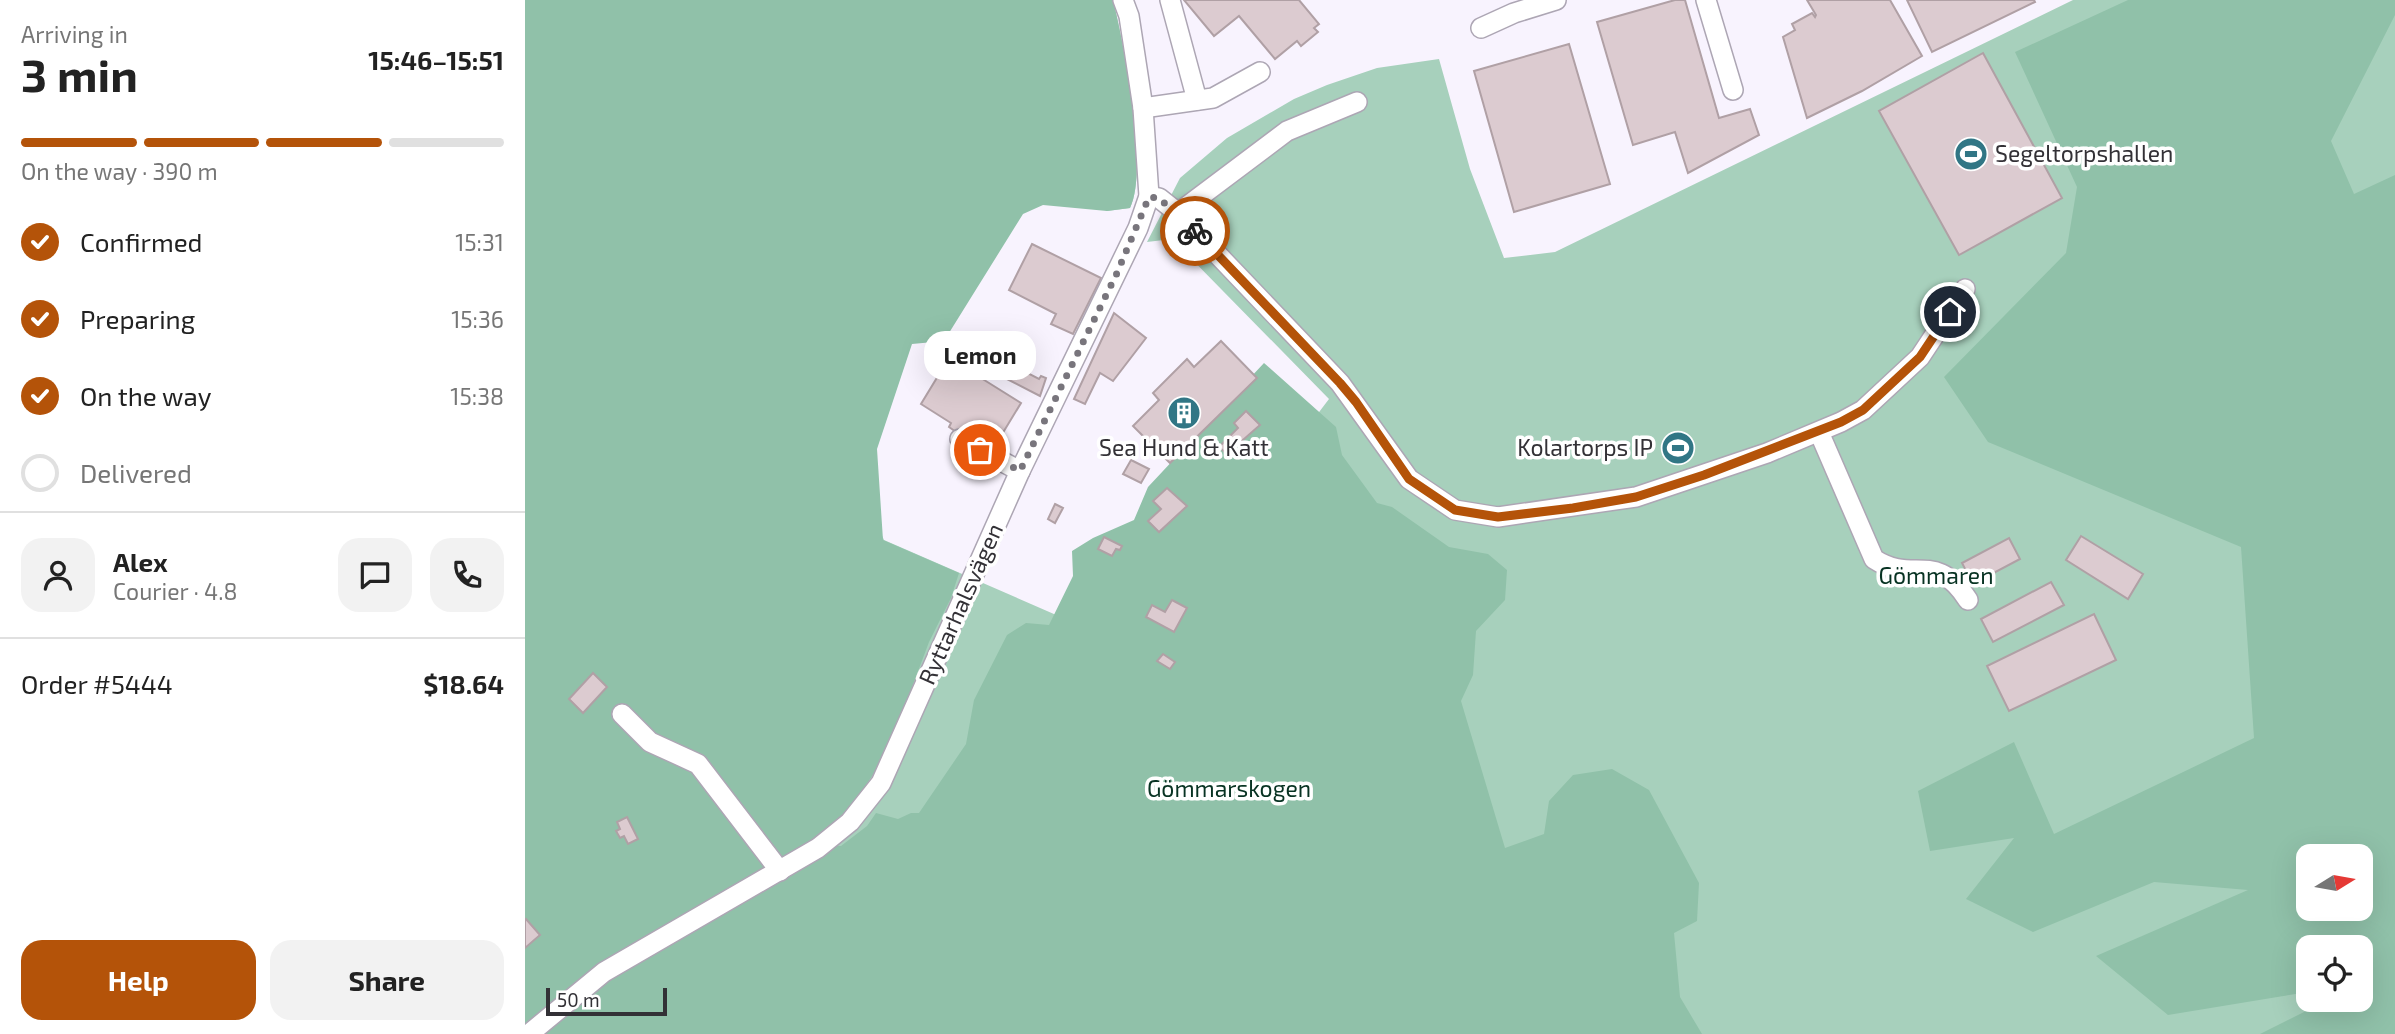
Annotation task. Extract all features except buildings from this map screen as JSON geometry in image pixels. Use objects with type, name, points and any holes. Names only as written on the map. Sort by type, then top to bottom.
[{"type":"street","points":[[1170,0],[1197,100]]},
{"type":"street","points":[[1481,28],[1514,13],[1556,0]]},
{"type":"street","points":[[1706,0],[1733,90]]},
{"type":"street","name":"Ryttarhalsvägen","points":[[529,1034],[604,972],[818,848],[850,822],[881,783],[1020,471],[1115,276],[1149,197],[1143,108],[1127,5]]},
{"type":"street","points":[[1143,108],[1213,97],[1260,72]]},
{"type":"street","points":[[1178,213],[1287,131],[1357,102]]},
{"type":"street","points":[[1149,197],[1159,198],[1178,213],[1348,393],[1409,479],[1455,510],[1498,517],[1636,497],[1819,432],[1863,410],[1920,357],[1965,289]]},
{"type":"street","points":[[1819,432],[1874,559],[1888,568],[1944,573],[1957,584],[1968,600]]},
{"type":"street","points":[[960,439],[1020,471]]},
{"type":"street","points":[[622,714],[650,742],[698,764],[780,871]]},
{"type":"green space","name":"Gömmaren","points":[[525,0],[1113,0],[1128,75],[1136,137],[1135,189],[1130,208],[1107,211],[1068,190],[1057,159],[831,426],[884,540],[1171,665],[1265,483],[1329,399],[1172,239],[1147,242],[1180,178],[1227,138],[1294,99],[1377,68],[1439,59],[1470,169],[1504,258],[1555,252],[2073,0],[2395,0],[2395,1034],[525,1034]]},
{"type":"green space","name":"Gömmarskogen","points":[[525,0],[1113,0],[1128,75],[1136,137],[1135,189],[1130,208],[1107,211],[1043,205],[1023,214],[944,341],[912,344],[877,449],[883,540],[959,573],[951,598],[929,642],[887,754],[839,825],[813,844],[841,846],[867,826],[876,813],[898,819],[911,813],[919,813],[966,744],[974,700],[1007,635],[1026,623],[1049,625],[1073,576],[1072,551],[1093,538],[1134,520],[1148,487],[1264,363],[1336,427],[1342,455],[1377,503],[1392,507],[1449,547],[1488,554],[1507,570],[1505,600],[1476,631],[1473,675],[1461,701],[1505,848],[1544,834],[1549,801],[1573,775],[1612,769],[1649,790],[1699,883],[1697,921],[1674,933],[1680,997],[1702,1034],[525,1034]]},
{"type":"green space","points":[[2128,0],[2395,0],[2395,15],[2331,141],[2354,194],[2395,175],[2395,1034],[2260,1034],[2304,1012],[2373,1012],[2373,935],[2296,935],[2296,994],[2168,1015],[2096,956],[2248,890],[2154,882],[2033,932],[1966,899],[2014,838],[1930,851],[1918,791],[2014,742],[2054,834],[2254,738],[2241,547],[1988,442],[1944,377],[2066,253],[2077,187],[2015,52]]},
{"type":"way so far","points":[[980,450],[1020,471],[1065,384],[1138,228],[1149,197],[1159,198],[1195,231]]},
{"type":"place","name":"Segeltorpshallen","points":[[1971,154]]},
{"type":"place","name":"Sea Hund & Katt","points":[[1184,413]]},
{"type":"place","name":"Kolartorps IP","points":[[1678,448]]},
{"type":"place","name":"Lemon","points":[[980,450]]},
{"type":"route","points":[[1195,231],[1340,383],[1409,479],[1455,510],[1498,517],[1636,497],[1767,453],[1819,432],[1863,410],[1920,357],[1950,312]]}]
